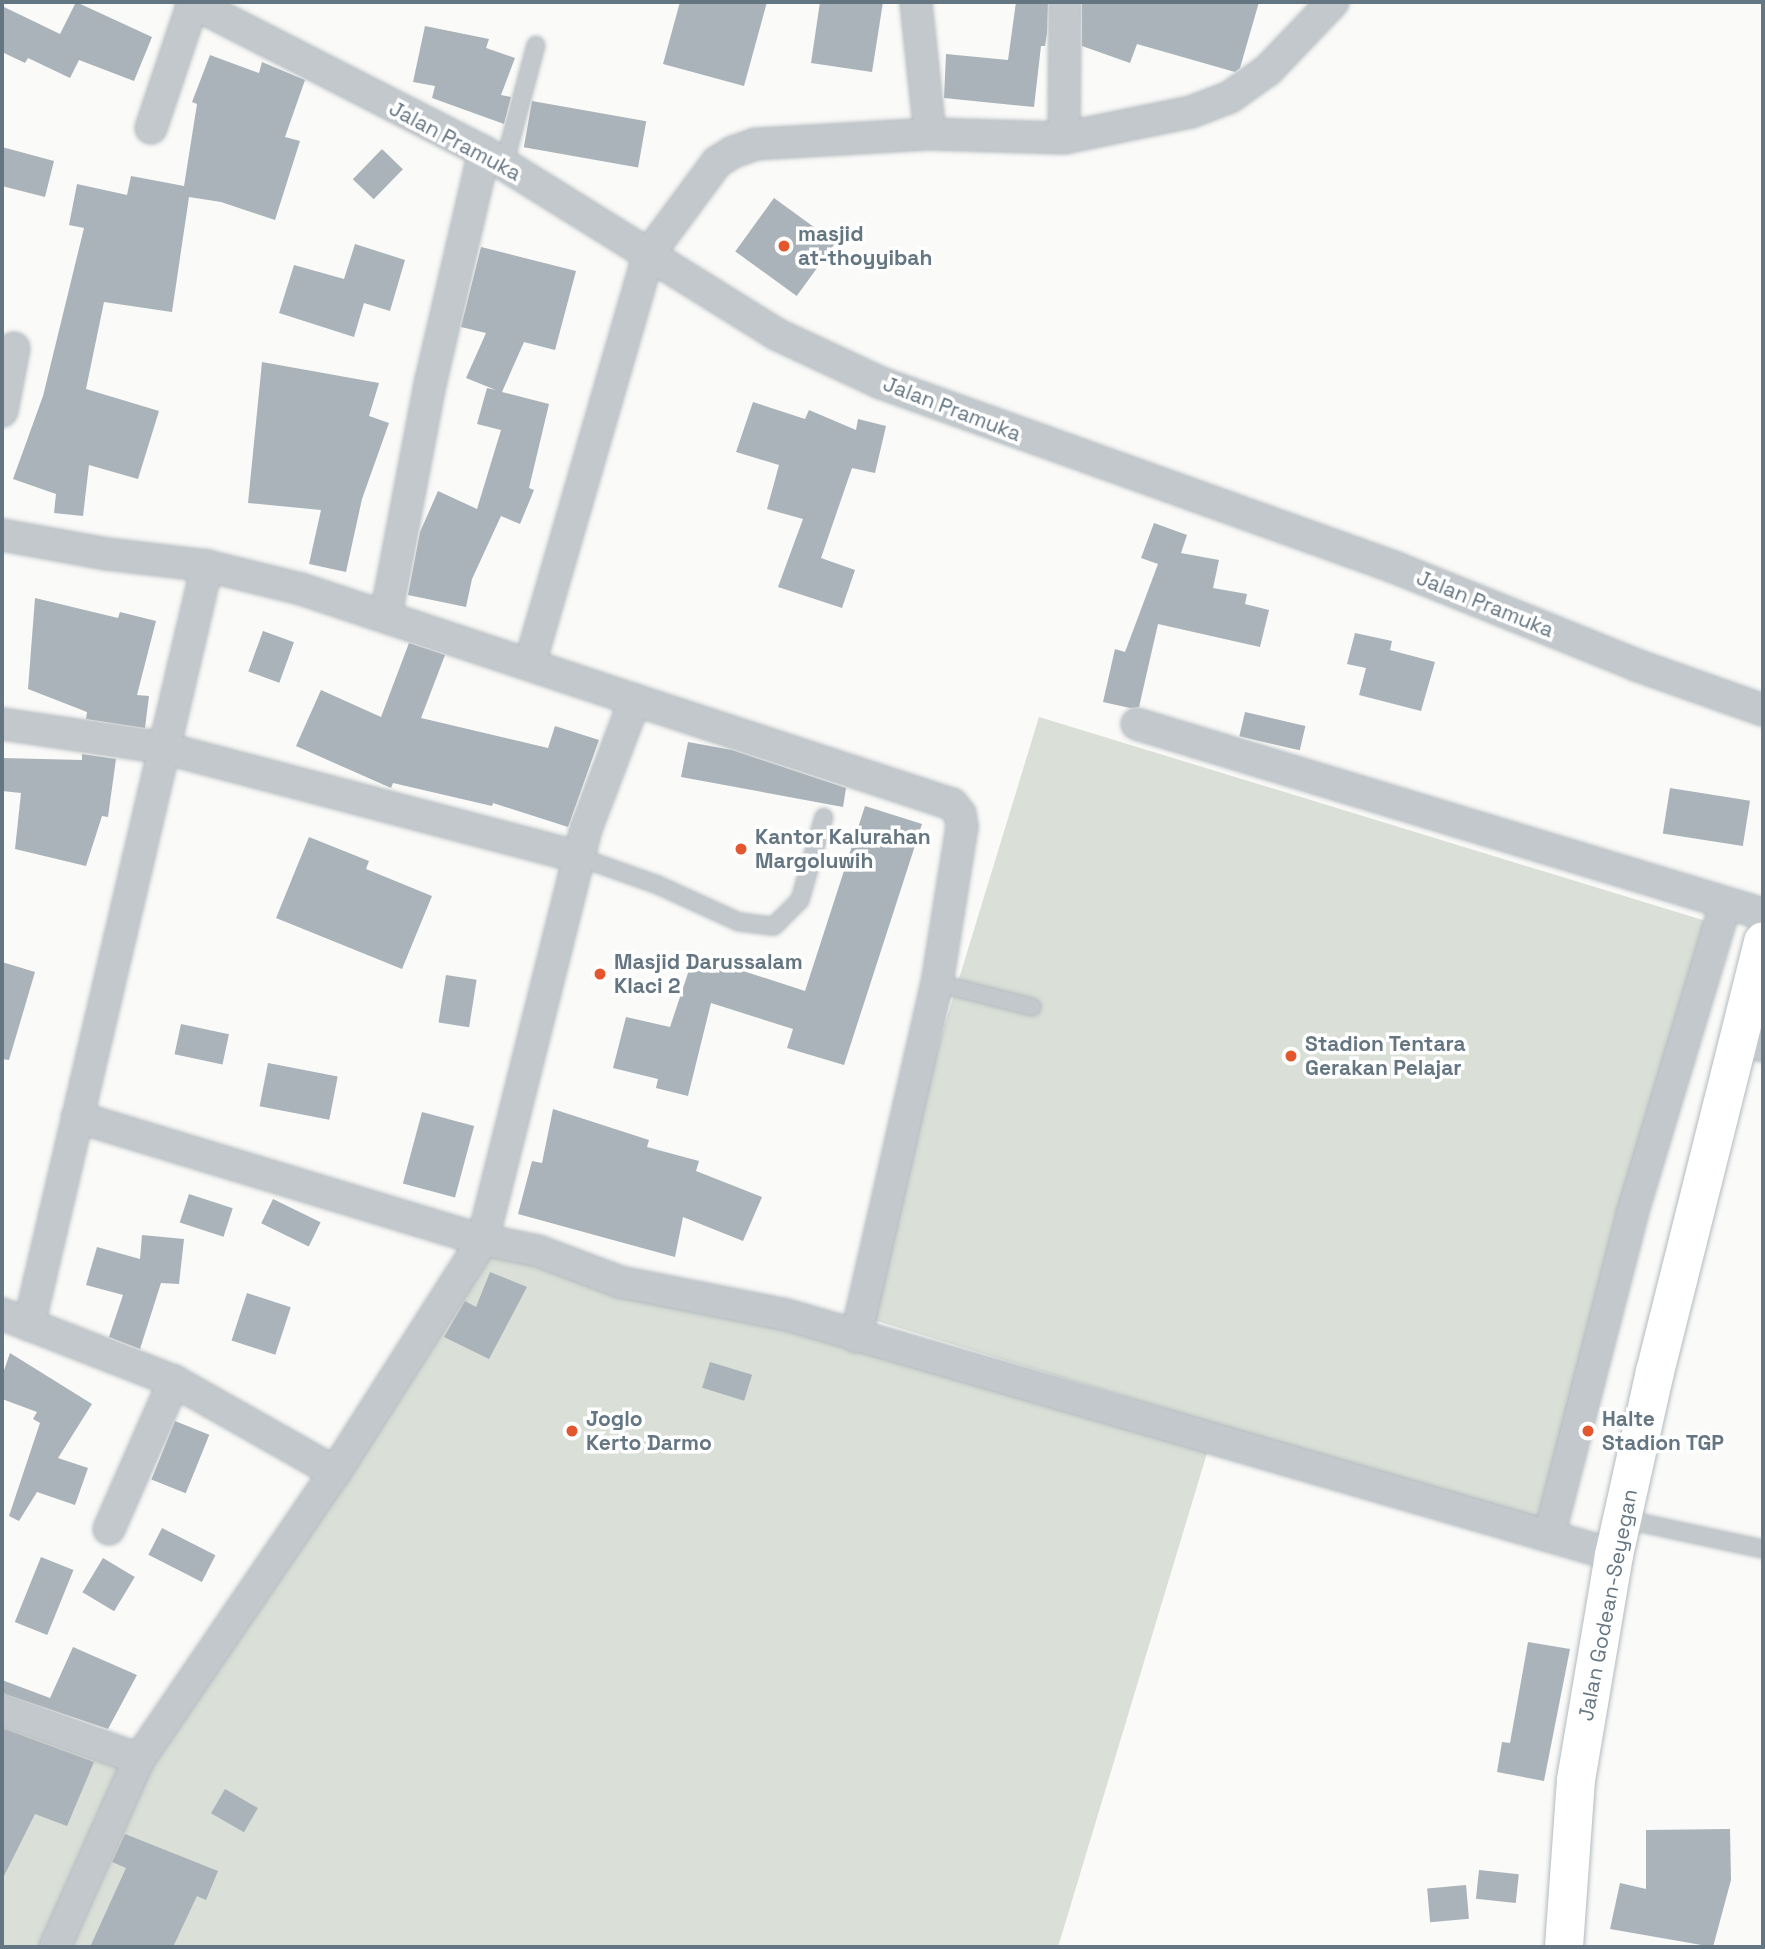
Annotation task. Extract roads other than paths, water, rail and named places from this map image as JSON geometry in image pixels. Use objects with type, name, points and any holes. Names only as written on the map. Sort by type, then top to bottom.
[{"type":"main road","name":"Jalan Godean-Seyegan","points":[[1564,1947],[1576,1780],[1619,1537],[1751,1043],[1763,942]]},
{"type":"street","points":[[151,128],[192,2]]},
{"type":"street","name":"Jalan Pramuka","points":[[192,2],[494,159],[776,334],[881,383],[1394,567],[1636,665],[1763,710]]},
{"type":"street","points":[[916,2],[930,134]]},
{"type":"street","points":[[1064,138],[1065,2]]},
{"type":"street","points":[[530,663],[649,254],[717,162],[733,152],[757,144],[930,134],[1064,138],[1191,112],[1230,97],[1268,70],[1333,2]]},
{"type":"street","points":[[386,615],[431,380],[494,159]]},
{"type":"street","points":[[2,411],[14,348]]},
{"type":"street","points":[[2,534],[107,554],[207,566],[386,615],[462,645],[530,663],[952,804],[960,814],[962,827],[937,983],[856,1337]]},
{"type":"street","points":[[207,566],[78,1117],[15,1319],[174,1381],[335,1472]]},
{"type":"street","points":[[55,1947],[139,1759],[335,1472],[483,1240],[579,857],[635,700]]},
{"type":"street","points":[[2,724],[164,748],[579,857]]},
{"type":"street","points":[[1137,724],[1763,914]]},
{"type":"street","points":[[1549,1536],[1632,1214],[1726,902]]},
{"type":"street","points":[[78,1117],[483,1240],[538,1251],[620,1282],[787,1315],[1549,1536],[1619,1537]]},
{"type":"street","points":[[109,1529],[174,1381]]},
{"type":"street","points":[[2,1710],[139,1759]]},
{"type":"lane","points":[[494,159],[536,46]]},
{"type":"lane","points":[[579,857],[658,885],[739,922],[774,926],[800,900],[824,817]]},
{"type":"lane","points":[[937,983],[1032,1007]]},
{"type":"lane","points":[[1619,1537],[1763,1549]]},
{"type":"place","name":"masjid at-thoyyibah","points":[[784,246]]},
{"type":"place","name":"Kantor Kalurahan Margoluwih","points":[[741,849]]},
{"type":"place","name":"Masjid Darussalam Klaci 2","points":[[600,974]]},
{"type":"place","name":"Stadion Tentara Gerakan Pelajar","points":[[1291,1056]]},
{"type":"place","name":"Joglo Kerto Darmo","points":[[572,1431]]},
{"type":"place","name":"Halte Stadion TGP","points":[[1588,1431]]}]
